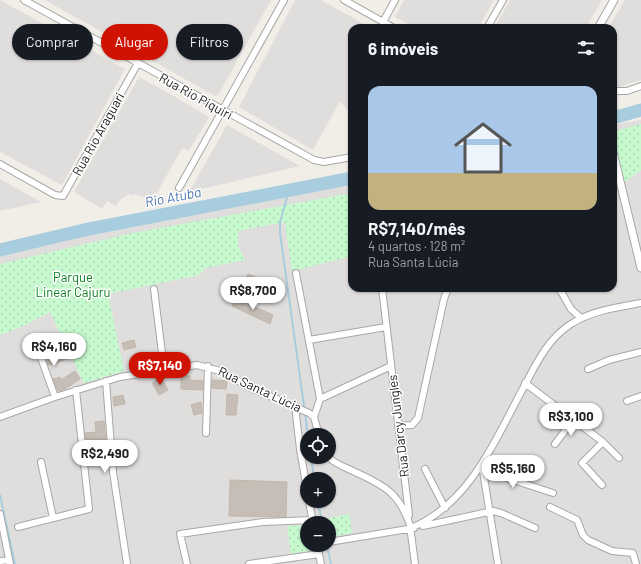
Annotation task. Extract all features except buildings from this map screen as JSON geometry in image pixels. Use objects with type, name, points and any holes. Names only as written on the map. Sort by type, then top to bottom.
[{"type":"street","name":"Rua Rio Piquiri","points":[[24,0],[314,160],[324,162],[348,158]]},
{"type":"street","points":[[179,188],[284,0]]},
{"type":"street","points":[[344,0],[387,24]]},
{"type":"street","points":[[383,22],[395,0]]},
{"type":"street","points":[[489,24],[503,0]]},
{"type":"street","points":[[600,24],[614,0]]},
{"type":"street","name":"Rua Rio Araguari","points":[[0,164],[53,193],[63,196],[138,63]]},
{"type":"street","points":[[617,91],[627,91],[641,86]]},
{"type":"street","points":[[617,170],[641,265]]},
{"type":"street","points":[[296,273],[320,400]]},
{"type":"street","points":[[154,289],[164,369]]},
{"type":"street","name":"Rua Darcy Jungles","points":[[382,292],[415,564]]},
{"type":"street","points":[[398,426],[412,425],[418,418],[447,292]]},
{"type":"street","points":[[561,292],[571,309],[581,318]]},
{"type":"street","points":[[411,528],[428,521],[445,508],[482,465],[525,383],[540,357],[554,339],[571,324],[581,318],[641,303]]},
{"type":"street","points":[[309,340],[386,327]]},
{"type":"street","points":[[36,344],[55,397]]},
{"type":"street","points":[[588,369],[609,360],[641,352]]},
{"type":"street","name":"Rua Santa Lúcia","points":[[0,417],[55,397],[106,381],[133,374],[193,365],[208,366],[228,374],[251,388],[295,406],[312,415],[317,428]]},
{"type":"street","points":[[206,433],[208,366]]},
{"type":"street","points":[[312,415],[320,400],[391,366]]},
{"type":"street","points":[[106,381],[113,472],[128,564]]},
{"type":"street","points":[[525,383],[603,442],[619,458]]},
{"type":"street","points":[[18,527],[89,510],[76,390]]},
{"type":"street","points":[[627,401],[641,396]]},
{"type":"street","points":[[295,406],[304,472]]},
{"type":"street","points":[[555,444],[573,420]]},
{"type":"street","points":[[602,485],[582,463],[603,442]]},
{"type":"street","points":[[41,462],[53,518]]},
{"type":"street","points":[[336,463],[369,479],[390,492],[402,505],[411,528]]},
{"type":"street","points":[[482,465],[510,479],[553,493]]},
{"type":"street","points":[[482,465],[498,564]]},
{"type":"street","points":[[425,469],[445,508]]},
{"type":"street","points":[[550,507],[577,520],[583,535],[588,540],[612,551],[633,553],[636,564]]},
{"type":"street","points":[[336,541],[411,528],[490,512],[501,512],[535,528]]},
{"type":"street","points":[[0,514],[10,562],[0,561]]},
{"type":"street","points":[[187,564],[180,534],[263,522],[300,522]]},
{"type":"street","points":[[249,564],[319,554],[321,564]]},
{"type":"shaded area","points":[[0,0],[43,24],[12,24],[12,60],[93,60],[93,51],[101,56],[101,60],[109,60],[125,69],[62,185],[0,152]]},
{"type":"shaded area","points":[[45,0],[271,0],[243,50],[243,24],[176,24],[176,60],[238,60],[218,95],[215,96],[151,60],[168,60],[168,24],[101,24],[101,32],[93,27],[93,24],[88,24]]},
{"type":"shaded area","points":[[295,0],[321,0],[364,24],[348,24],[348,111],[340,101],[313,150],[239,107]]},
{"type":"shaded area","points":[[404,0],[494,0],[480,24],[408,24],[395,17]]},
{"type":"shaded area","points":[[510,0],[602,0],[588,24],[496,24]]},
{"type":"shaded area","points":[[625,0],[641,0],[641,80],[617,88],[617,24],[610,24]]},
{"type":"shaded area","points":[[139,77],[209,117],[189,151],[182,148],[157,193],[154,193],[152,197],[149,195],[147,199],[134,194],[132,196],[129,194],[120,200],[116,206],[107,201],[102,209],[74,192]]},
{"type":"shaded area","points":[[641,120],[641,564],[0,564],[0,250],[110,232],[348,184],[348,292],[617,292],[617,124]]},
{"type":"shaded area","points":[[227,125],[300,166],[189,192]]},
{"type":"shaded area","points":[[0,179],[41,202],[0,211]]},
{"type":"green space","points":[[641,124],[641,170],[617,187],[617,131]]},
{"type":"green space","name":"Parque Linear Cajuru","points":[[348,194],[348,257],[292,271],[285,222],[238,231],[238,246],[245,260],[205,268],[199,275],[108,294],[124,371],[84,383],[50,312],[21,327],[0,335],[0,264],[133,233]]},
{"type":"green space","points":[[349,514],[352,533],[336,536],[336,517]]},
{"type":"green space","points":[[300,525],[300,552],[302,552],[291,554],[287,526]]},
{"type":"waterway","name":"Rio Atuba","points":[[617,117],[641,110]]},
{"type":"waterway","name":"Rio Atuba","points":[[0,250],[84,230],[348,179]]},
{"type":"waterway","points":[[289,190],[280,222],[280,233],[307,428]]},
{"type":"waterway","points":[[312,464],[313,472]]},
{"type":"waterway","points":[[0,495],[15,564]]},
{"type":"waterway","points":[[319,508],[321,516]]},
{"type":"waterway","points":[[328,552],[331,564]]}]
